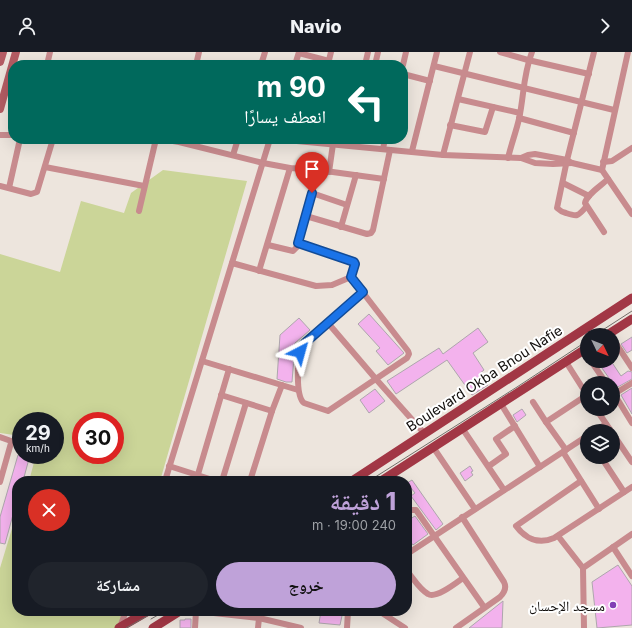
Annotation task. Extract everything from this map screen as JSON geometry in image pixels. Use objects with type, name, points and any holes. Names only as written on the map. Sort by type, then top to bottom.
[{"type":"main road","name":"Boulevard Okba Bnou Nafie","points":[[360,476],[632,298]]},
{"type":"main road","points":[[620,328],[632,319]]},
{"type":"main road","points":[[389,476],[566,362],[580,355]]},
{"type":"main road","points":[[120,628],[136,616]]},
{"type":"main road","points":[[153,628],[164,625],[174,616]]},
{"type":"street","points":[[0,62],[3,52]]},
{"type":"street","points":[[412,151],[437,52]]},
{"type":"street","points":[[443,155],[470,52]]},
{"type":"street","points":[[500,52],[589,74]]},
{"type":"street","points":[[508,158],[520,115],[524,80],[528,60],[532,52]]},
{"type":"street","points":[[586,207],[575,216],[559,211],[557,208],[594,52]]},
{"type":"street","points":[[628,52],[629,65],[614,110],[602,170],[632,214]]},
{"type":"street","points":[[299,53],[319,60]]},
{"type":"street","points":[[434,66],[464,72],[614,110]]},
{"type":"street","points":[[408,75],[430,81]]},
{"type":"street","points":[[0,109],[8,80]]},
{"type":"street","points":[[458,99],[493,107],[574,133]]},
{"type":"street","points":[[450,125],[485,132],[493,107]]},
{"type":"street","points":[[9,188],[19,144]]},
{"type":"street","points":[[0,186],[30,194],[37,192],[52,144]]},
{"type":"street","points":[[139,212],[155,144]]},
{"type":"street","points":[[194,144],[263,163],[290,168],[318,170],[384,179]]},
{"type":"street","points":[[233,155],[236,144]]},
{"type":"street","points":[[166,476],[269,144]]},
{"type":"street","points":[[329,172],[333,144],[443,155],[521,158],[535,154],[602,170]]},
{"type":"street","points":[[306,216],[367,234],[371,233],[373,230],[384,179],[386,144]]},
{"type":"street","points":[[603,162],[612,161],[631,150]]},
{"type":"street","points":[[45,167],[144,186]]},
{"type":"street","points":[[260,272],[290,168]]},
{"type":"street","points":[[268,244],[292,251],[296,248],[318,170]]},
{"type":"street","points":[[341,227],[356,175]]},
{"type":"street","points":[[604,232],[586,207],[585,201],[608,179]]},
{"type":"street","points":[[563,183],[589,196]]},
{"type":"street","points":[[312,193],[348,205]]},
{"type":"street","points":[[298,243],[351,260],[355,264],[351,277]]},
{"type":"street","points":[[232,263],[260,272],[316,286],[332,285],[351,277]]},
{"type":"street","points":[[351,277],[363,292],[409,354],[407,358],[375,378],[328,411],[304,403],[301,401],[298,390],[300,348],[363,292]]},
{"type":"street","points":[[328,323],[424,433]]},
{"type":"street","points":[[620,350],[631,366]]},
{"type":"street","points":[[202,361],[298,390]]},
{"type":"street","points":[[566,362],[580,384]]},
{"type":"street","points":[[198,476],[229,369]]},
{"type":"street","points":[[620,390],[632,383]]},
{"type":"street","points":[[252,476],[272,410],[282,385]]},
{"type":"street","points":[[221,395],[272,410]]},
{"type":"street","points":[[546,422],[580,400]]},
{"type":"street","points":[[533,402],[599,509]]},
{"type":"street","points":[[224,476],[246,403]]},
{"type":"street","points":[[620,403],[632,423]]},
{"type":"street","points":[[501,404],[540,467]]},
{"type":"street","points":[[601,416],[606,424]]},
{"type":"street","points":[[488,466],[506,454],[496,439],[515,426]]},
{"type":"street","points":[[462,428],[504,490]]},
{"type":"street","points":[[0,437],[11,440],[11,443],[0,482]]},
{"type":"street","points":[[412,551],[580,441]]},
{"type":"street","points":[[620,444],[631,460]]},
{"type":"street","points":[[433,447],[475,509]]},
{"type":"street","points":[[606,464],[624,492]]},
{"type":"street","points":[[169,466],[192,476]]},
{"type":"street","points":[[581,481],[516,526],[523,535],[542,541],[550,540],[632,487]]},
{"type":"street","points":[[412,510],[416,510],[484,608]]},
{"type":"street","points":[[456,628],[505,591],[505,586],[462,517]]},
{"type":"street","points":[[583,568],[632,534]]},
{"type":"street","points":[[558,536],[583,568],[584,628]]},
{"type":"street","points":[[613,547],[632,576]]},
{"type":"street","points":[[412,577],[424,591],[429,595],[434,596],[464,578]]},
{"type":"street","points":[[120,628],[124,616]]},
{"type":"street","points":[[195,628],[196,616]]},
{"type":"street","points":[[241,616],[259,618],[301,628]]},
{"type":"street","points":[[347,628],[348,616]]},
{"type":"street","points":[[386,616],[404,628]]},
{"type":"street","points":[[258,628],[259,618]]},
{"type":"green space","points":[[163,170],[247,181],[161,476],[30,476],[34,464],[64,464],[64,412],[12,412],[12,435],[0,433],[0,254],[60,272],[81,201],[124,213],[131,193]]},
{"type":"green space","points":[[12,528],[12,616],[123,616],[124,623],[115,628],[0,628],[0,568]]},
{"type":"building","points":[[369,314],[404,353],[388,365],[376,351],[380,348],[358,324]]},
{"type":"building","points":[[299,318],[310,330],[295,343],[292,382],[286,382],[277,379],[280,335]]},
{"type":"building","points":[[478,328],[488,342],[473,353],[484,370],[479,374],[488,385],[472,395],[447,360],[396,394],[387,381],[439,348],[443,354]]},
{"type":"building","points":[[632,337],[632,350],[627,353],[621,344]]},
{"type":"building","points":[[602,368],[616,368],[621,376],[628,371],[632,372],[632,379],[620,386],[620,376],[608,376]]},
{"type":"building","points":[[632,388],[632,414],[621,395]]},
{"type":"building","points":[[375,389],[385,401],[369,413],[360,400]]},
{"type":"building","points":[[522,409],[526,415],[517,422],[513,415]]},
{"type":"building","points":[[15,464],[28,464],[24,476],[12,476],[12,518],[5,544],[0,543],[0,517]]},
{"type":"building","points":[[470,466],[473,471],[471,472],[473,475],[465,481],[460,473]]},
{"type":"building","points":[[412,480],[443,524],[436,530],[412,497],[415,493],[412,489]]},
{"type":"building","points":[[415,516],[428,534],[413,545],[412,544],[412,518]]},
{"type":"building","name":"مسجد الإحسان","points":[[618,565],[632,586],[632,625],[597,628],[592,582]]},
{"type":"building","points":[[503,601],[502,628],[469,628]]},
{"type":"building","points":[[320,616],[342,616],[340,625],[319,623]]},
{"type":"building","points":[[191,619],[191,628],[180,628],[180,620]]},
{"type":"tram line","points":[[606,328],[632,311]]},
{"type":"tram line","points":[[377,476],[580,346]]},
{"type":"tram line","points":[[126,628],[147,616]]},
{"type":"tram line","points":[[151,619],[156,616]]},
{"type":"place","name":"مسجد الإحسان","points":[[613,605]]},
{"type":"route","points":[[300,352],[300,348],[306,342],[363,292],[351,277],[355,264],[354,262],[298,243],[312,193]]}]
